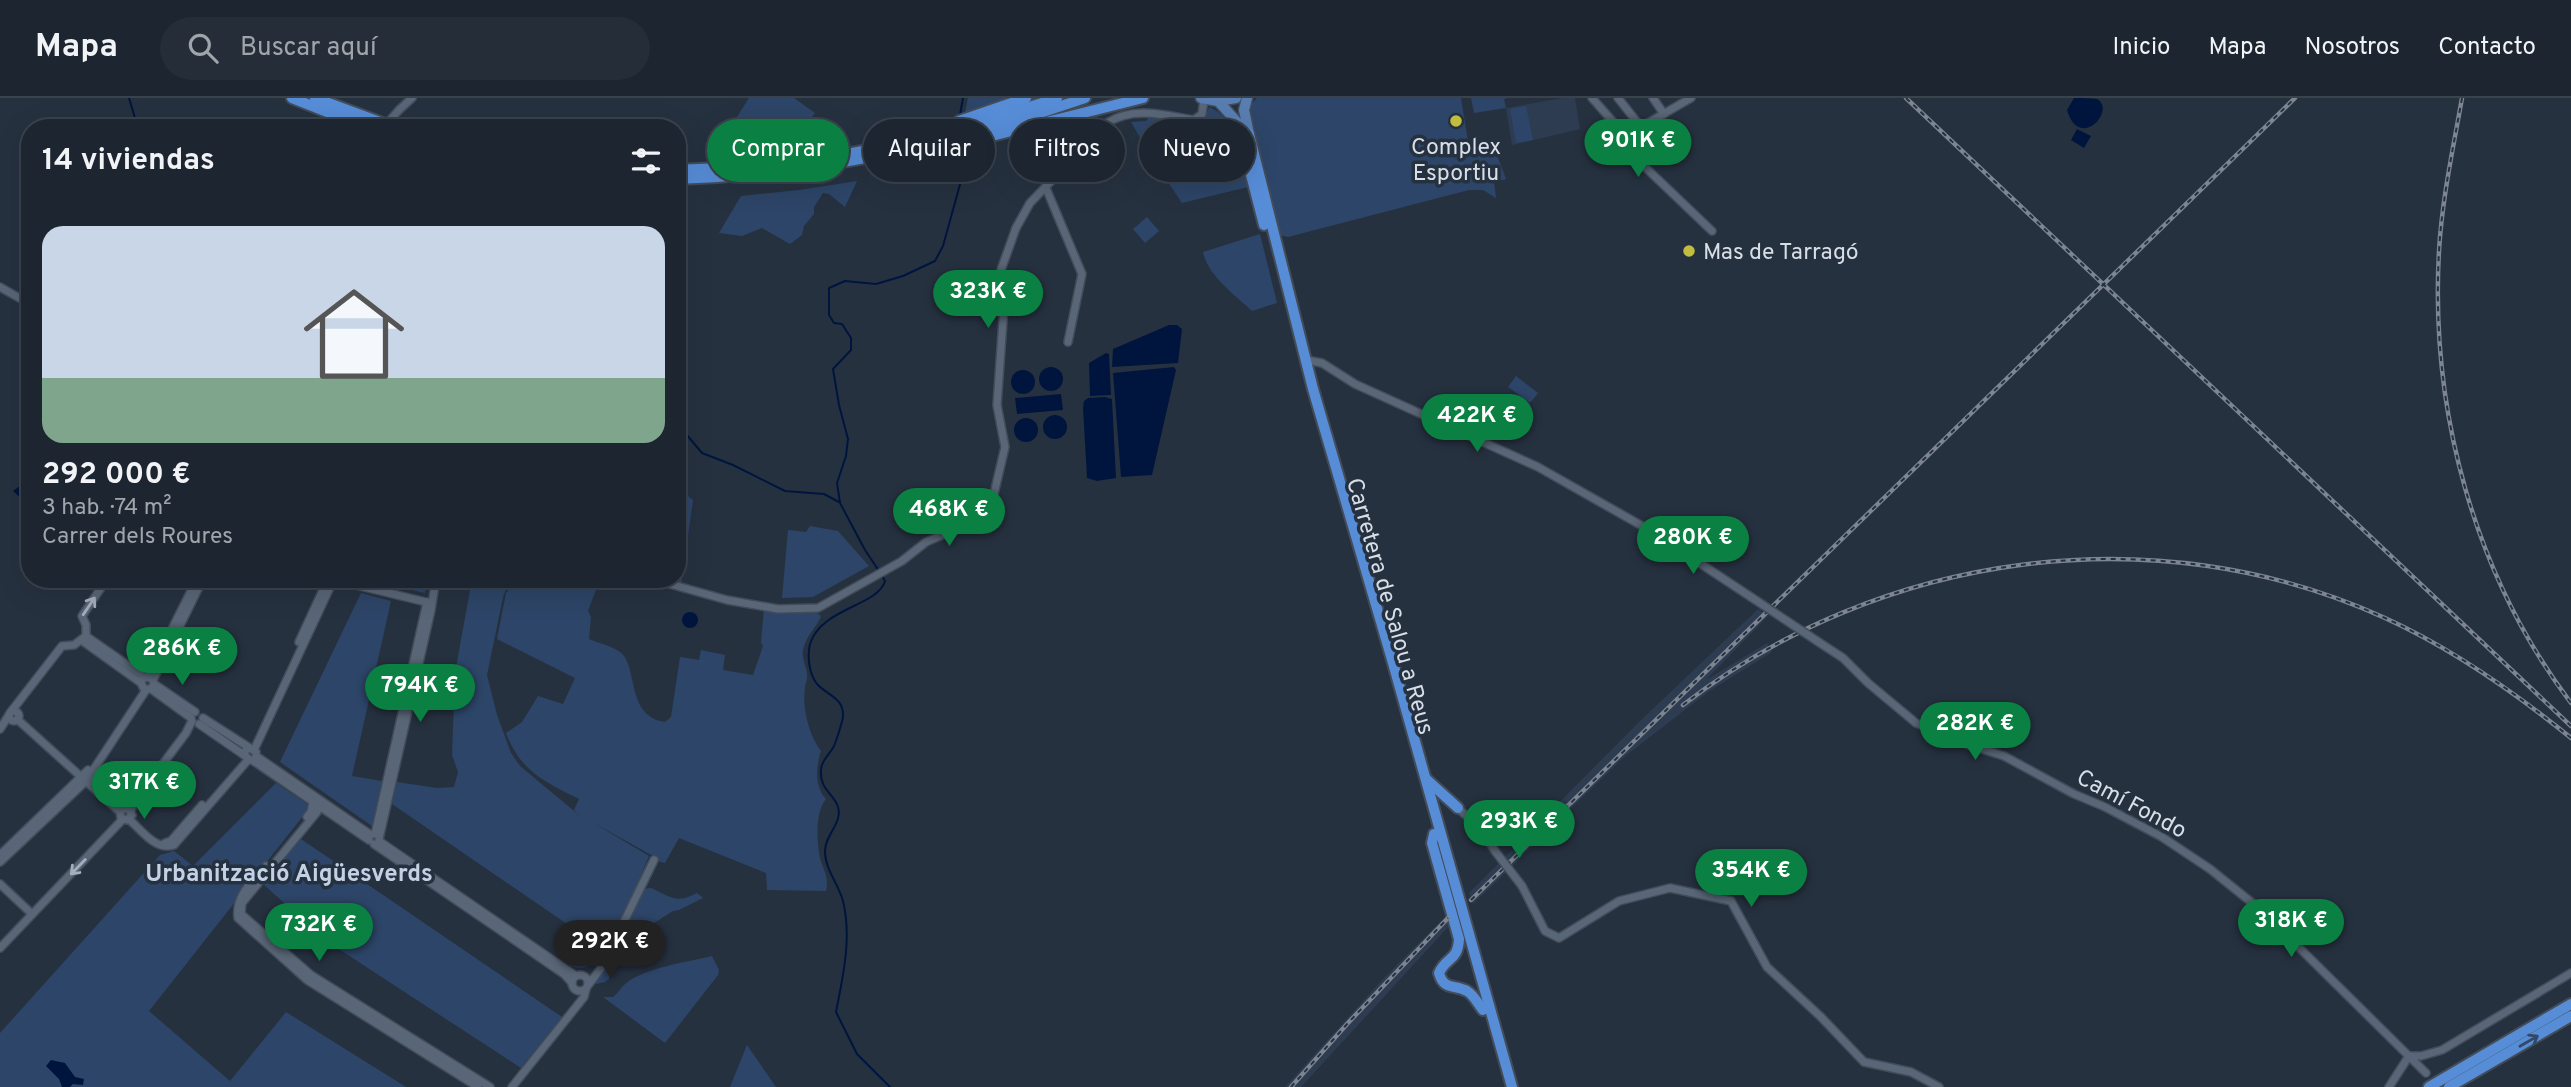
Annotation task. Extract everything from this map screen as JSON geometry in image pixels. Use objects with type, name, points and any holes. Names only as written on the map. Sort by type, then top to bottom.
[{"type":"highway","points":[[292,98],[345,119]]},
{"type":"highway","points":[[315,98],[372,119]]},
{"type":"highway","points":[[849,147],[941,127],[1026,98]]},
{"type":"highway","points":[[849,153],[916,139],[1057,98]]},
{"type":"highway","points":[[849,162],[944,141],[1085,98]]},
{"type":"highway","points":[[849,167],[933,151],[1143,98]]},
{"type":"highway","points":[[686,170],[707,168]]},
{"type":"highway","points":[[1255,172],[1511,1087]]},
{"type":"highway","name":"Carretera de Salou a Reus","points":[[1255,176],[1307,391],[1505,1087]]},
{"type":"highway","points":[[686,179],[707,177]]},
{"type":"highway","points":[[1425,778],[1458,807]]},
{"type":"highway","points":[[1436,820],[1444,811],[1458,807]]},
{"type":"highway","points":[[1434,834],[1432,843],[1459,939],[1458,950],[1439,973],[1447,987],[1470,993],[1483,1010]]},
{"type":"highway","points":[[2429,1087],[2571,1004]]},
{"type":"highway","points":[[2449,1087],[2571,1016]]},
{"type":"main road","points":[[1202,98],[1218,101],[1236,98]]},
{"type":"main road","points":[[1244,119],[1247,98]]},
{"type":"main road","points":[[1218,101],[1235,119]]},
{"type":"street","points":[[392,119],[412,98]]},
{"type":"street","points":[[684,588],[727,600],[767,607],[818,608],[902,561],[926,542],[958,528],[993,498],[1005,447],[997,405],[1005,292],[1001,270],[1016,228],[1030,203],[1107,123],[1115,118],[1137,113],[1194,120],[1202,114],[1202,98]]},
{"type":"street","points":[[1592,98],[1623,133],[1646,168],[1712,231]]},
{"type":"street","points":[[1618,98],[1641,127],[1691,98]]},
{"type":"street","points":[[1653,98],[1664,114]]},
{"type":"street","points":[[1046,188],[1082,274],[1068,342]]},
{"type":"street","points":[[0,287],[21,299]]},
{"type":"street","name":"Camí Fondo","points":[[1306,360],[1322,363],[1355,384],[1538,467],[1651,531],[1843,658],[1916,723],[1966,744],[2004,756],[2162,837],[2210,869],[2261,910],[2426,1073]]},
{"type":"street","points":[[1,728],[15,716],[21,701],[62,646],[74,645],[83,638],[86,625],[82,616],[101,588]]},
{"type":"street","points":[[147,683],[193,588]]},
{"type":"street","points":[[0,862],[86,777],[147,683],[198,588]]},
{"type":"street","points":[[15,716],[126,813],[159,846],[166,845],[249,754],[326,588]]},
{"type":"street","points":[[368,588],[430,601]]},
{"type":"street","points":[[379,588],[430,601]]},
{"type":"street","points":[[374,839],[434,588]]},
{"type":"street","points":[[83,638],[196,720],[374,839],[552,967],[576,981],[580,991],[596,977],[654,860]]},
{"type":"street","points":[[0,948],[126,813],[196,720]]},
{"type":"street","points":[[0,855],[86,777]]},
{"type":"street","points":[[317,803],[239,899],[236,907],[238,918],[307,980],[478,1087]]},
{"type":"street","points":[[317,803],[317,811],[242,903],[241,914],[311,975],[490,1087]]},
{"type":"street","points":[[1458,807],[1483,832],[1522,886],[1545,931],[1559,938],[1619,901],[1670,888],[1731,901],[1766,967],[1821,1017],[1864,1062],[1910,1072],[1939,1087]]},
{"type":"street","points":[[0,884],[33,914]]},
{"type":"street","points":[[571,1013],[576,981],[597,968],[605,959]]},
{"type":"street","points":[[2389,1087],[2409,1056],[2421,1056],[2442,1050],[2571,973]]},
{"type":"street","points":[[512,1087],[584,997],[587,978],[576,981]]},
{"type":"shaded area","points":[[749,98],[794,98],[815,113],[811,119],[736,119]]},
{"type":"shaded area","points":[[968,98],[1010,98],[965,113]]},
{"type":"shaded area","points":[[1257,98],[1461,98],[1469,148],[1488,145],[1490,151],[1495,150],[1506,179],[1494,182],[1496,198],[1483,190],[1469,190],[1288,237],[1280,235],[1255,135],[1255,119],[1251,119],[1250,115],[1251,104]]},
{"type":"shaded area","points":[[1471,98],[1508,98],[1504,99],[1506,108],[1474,113]]},
{"type":"shaded area","points":[[1575,98],[1580,129],[1512,145],[1506,108]]},
{"type":"shaded area","points":[[2074,98],[2097,99],[2102,104],[2102,111],[2094,124],[2080,128],[2073,122],[2067,110]]},
{"type":"shaded area","points":[[1526,106],[1533,140],[1516,143],[1510,109]]},
{"type":"shaded area","points":[[1209,107],[1218,111],[1225,119],[1203,119]]},
{"type":"shaded area","points":[[1150,116],[1173,119],[1148,119]]},
{"type":"shaded area","points":[[1139,121],[1139,136],[1131,122]]},
{"type":"shaded area","points":[[2077,129],[2091,136],[2084,148],[2071,140]]},
{"type":"shaded area","points":[[857,181],[845,207],[829,194],[823,193],[814,207],[814,214],[804,226],[802,235],[790,244],[762,228],[742,236],[719,233],[741,196]]},
{"type":"shaded area","points":[[1168,182],[1246,182],[1248,187],[1182,203]]},
{"type":"shaded area","points":[[1147,217],[1159,231],[1145,243],[1133,229]]},
{"type":"shaded area","points":[[1260,234],[1277,303],[1252,311],[1216,277],[1203,252]]},
{"type":"shaded area","points":[[1169,325],[1177,325],[1182,329],[1178,363],[1112,367],[1113,349]]},
{"type":"shaded area","points":[[1106,353],[1109,354],[1111,395],[1090,396],[1089,363]]},
{"type":"shaded area","points":[[1051,367],[1059,371],[1063,379],[1059,387],[1051,391],[1043,387],[1039,379],[1043,371]]},
{"type":"shaded area","points":[[1174,367],[1176,370],[1152,475],[1121,477],[1113,373]]},
{"type":"shaded area","points":[[1023,370],[1031,374],[1035,382],[1031,390],[1023,394],[1015,390],[1011,382],[1015,374]]},
{"type":"shaded area","points":[[1516,376],[1538,393],[1530,403],[1508,387]]},
{"type":"shaded area","points":[[1061,394],[1063,410],[1017,414],[1015,398]]},
{"type":"shaded area","points":[[1088,398],[1112,399],[1116,478],[1097,481],[1087,478],[1083,408],[1084,401]]},
{"type":"shaded area","points":[[1055,415],[1064,418],[1067,427],[1064,436],[1055,439],[1046,436],[1043,427],[1046,418]]},
{"type":"shaded area","points":[[1026,418],[1035,421],[1038,430],[1035,439],[1026,442],[1017,439],[1014,430],[1017,421]]},
{"type":"shaded area","points":[[21,485],[21,498],[13,491]]},
{"type":"shaded area","points":[[686,494],[693,500],[686,550]]},
{"type":"shaded area","points":[[810,526],[838,531],[869,566],[813,597],[782,598],[788,530],[806,532]]},
{"type":"shaded area","points":[[403,588],[426,588],[425,593]]},
{"type":"shaded area","points":[[470,588],[506,588],[487,675],[497,715],[511,753],[520,766],[579,815],[574,810],[579,799],[545,781],[526,766],[506,733],[522,722],[538,696],[563,704],[575,678],[497,639],[506,593],[510,588],[597,588],[588,611],[591,617],[589,639],[620,652],[626,659],[638,701],[652,718],[665,722],[671,717],[680,657],[699,660],[701,650],[725,655],[723,670],[753,675],[763,646],[764,608],[816,612],[821,616],[803,653],[807,674],[804,696],[810,730],[821,751],[817,776],[819,788],[826,799],[818,818],[817,833],[819,853],[827,881],[826,891],[767,890],[766,873],[679,838],[665,863],[654,860],[653,856],[592,822],[649,856],[633,895],[601,958],[586,967],[569,965],[586,937],[392,804],[397,782],[437,788],[454,787],[458,772],[452,755],[455,673]]},
{"type":"shaded area","points":[[361,593],[391,601],[352,776],[382,781],[372,826],[280,762]]},
{"type":"shaded area","points":[[1758,609],[1768,616],[1706,680],[1767,643],[1772,652],[1708,692],[1624,757],[1473,904],[1469,893],[1640,721]]},
{"type":"shaded area","points":[[687,612],[693,612],[698,620],[696,626],[687,628],[682,623],[682,617]]},
{"type":"shaded area","points":[[276,783],[307,804],[307,811],[149,1011],[230,1081],[286,1012],[406,1087],[0,1087],[0,1033],[160,855],[174,851],[193,866]]},
{"type":"shaded area","points":[[301,839],[562,1017],[521,1068],[328,942],[263,884]]},
{"type":"shaded area","points":[[651,888],[679,899],[697,893],[703,898],[633,933],[611,969],[609,979],[596,984],[594,982],[644,889]]},
{"type":"shaded area","points":[[1447,915],[1450,925],[1301,1087],[1285,1087],[1384,978]]},
{"type":"shaded area","points":[[712,956],[719,970],[718,975],[665,1043],[603,997],[613,997],[624,985],[642,974]]},
{"type":"shaded area","points":[[747,1045],[776,1087],[730,1087]]},
{"type":"shaded area","points":[[51,1060],[65,1063],[75,1077],[84,1079],[83,1085],[62,1087],[59,1079],[46,1066]]},
{"type":"waterway","points":[[129,98],[137,119]]},
{"type":"waterway","points":[[960,115],[963,98]]},
{"type":"waterway","points":[[879,571],[840,503],[837,483],[846,456],[848,439],[833,369],[851,350],[851,338],[842,324],[834,323],[829,315],[829,288],[845,281],[876,284],[903,276],[935,261],[943,246],[961,182]]},
{"type":"waterway","points":[[686,434],[702,453],[785,491],[824,494],[839,502]]},
{"type":"waterway","points":[[882,576],[885,581],[872,596],[825,622],[816,632],[810,644],[809,659],[810,670],[817,684],[838,701],[843,710],[843,719],[835,743],[821,769],[824,787],[836,802],[839,813],[827,840],[825,852],[827,865],[843,901],[847,929],[846,957],[836,1012],[857,1054],[890,1087]]},
{"type":"railway","points":[[1906,98],[2571,726]]},
{"type":"railway","points":[[1471,900],[2295,98]]},
{"type":"railway","points":[[2462,98],[2445,193],[2439,251],[2438,311],[2442,371],[2451,430],[2465,489],[2484,546],[2508,601],[2537,653],[2571,703]]},
{"type":"railway","points":[[1683,705],[1761,653],[1844,612],[1931,583],[2022,565],[2114,559],[2206,566],[2297,585],[2385,618],[2435,643],[2482,672],[2571,738]]},
{"type":"railway","points":[[1291,1087],[1448,918]]},
{"type":"place","name":"Complex Esportiu","points":[[1456,121]]},
{"type":"place","name":"Mas de Tarragó","points":[[1689,251]]},
{"type":"district","name":"Urbanització Aigüesverds","points":[[289,873]]}]
